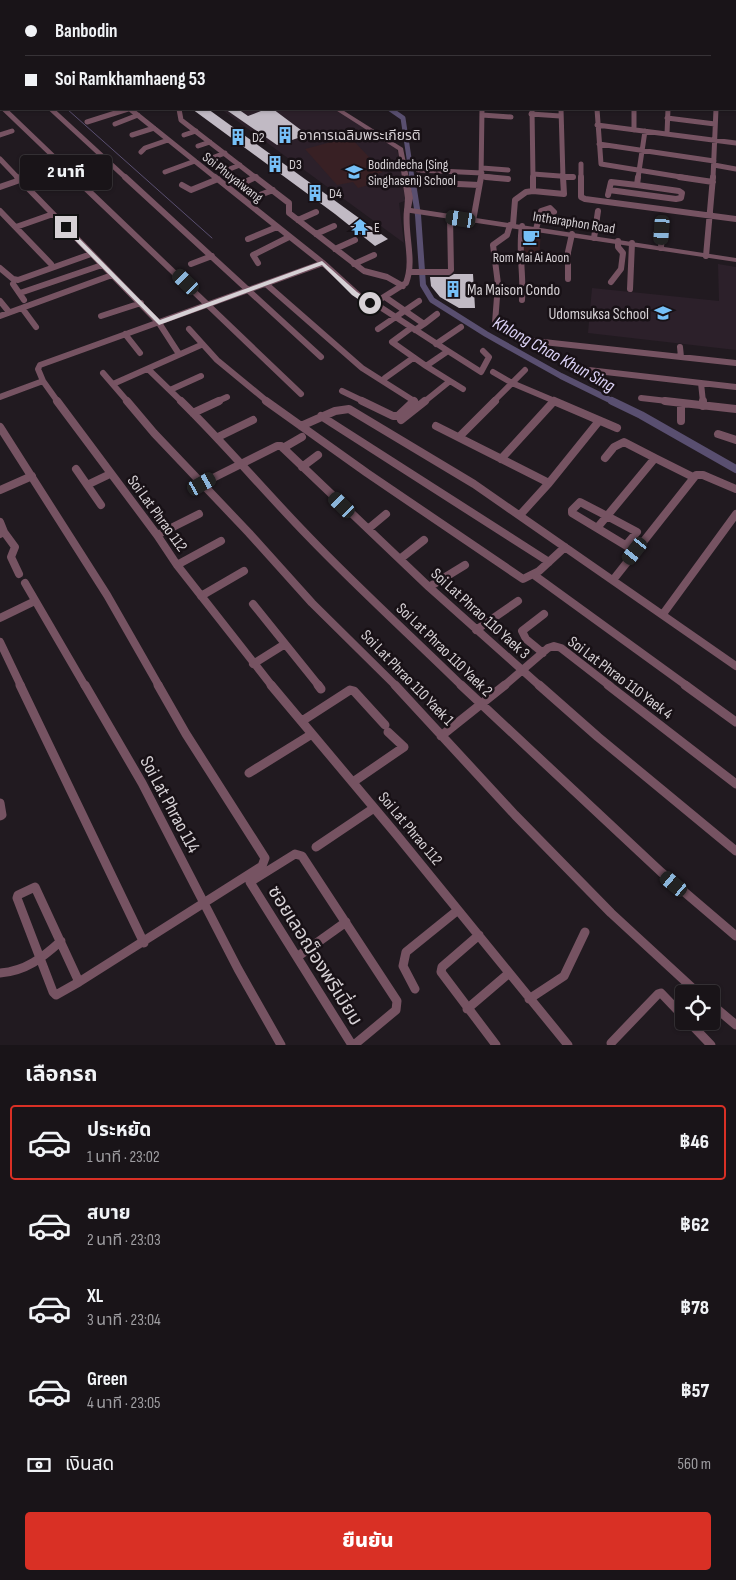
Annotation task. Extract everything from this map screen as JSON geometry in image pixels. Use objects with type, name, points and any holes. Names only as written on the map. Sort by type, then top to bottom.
[{"type":"street","points":[[5,110],[300,394]]},
{"type":"street","points":[[52,110],[321,357]]},
{"type":"street","points":[[87,122],[126,110]]},
{"type":"street","name":"Soi Phuyaiwang","points":[[130,110],[322,263]]},
{"type":"street","points":[[179,110],[181,120],[289,203],[289,214],[364,271],[387,276],[403,286]]},
{"type":"street","points":[[339,110],[401,150],[411,210],[406,245],[413,272]]},
{"type":"street","points":[[495,323],[498,284],[493,245],[507,235],[515,200],[526,192],[533,191],[563,195],[561,110]]},
{"type":"street","points":[[597,110],[600,164],[713,182]]},
{"type":"street","points":[[634,110],[634,130]]},
{"type":"street","points":[[667,134],[668,110]]},
{"type":"street","points":[[706,256],[713,182],[716,110]]},
{"type":"street","points":[[473,220],[481,172],[482,112],[511,117]]},
{"type":"street","points":[[533,191],[532,112],[560,116]]},
{"type":"street","points":[[115,124],[138,115]]},
{"type":"street","points":[[668,118],[715,124]]},
{"type":"street","points":[[597,125],[736,143]]},
{"type":"street","points":[[132,136],[154,128]]},
{"type":"street","points":[[0,135],[12,131]]},
{"type":"street","points":[[184,135],[196,131]]},
{"type":"street","points":[[637,184],[645,131]]},
{"type":"street","points":[[141,152],[145,148],[168,140]]},
{"type":"street","points":[[198,146],[210,142]]},
{"type":"street","points":[[599,144],[714,163],[736,169]]},
{"type":"street","points":[[212,158],[225,153]]},
{"type":"street","points":[[1,161],[141,303],[159,323],[179,354]]},
{"type":"street","points":[[165,172],[195,161]]},
{"type":"street","points":[[581,164],[581,197],[709,217],[736,219]]},
{"type":"street","points":[[227,170],[240,165]]},
{"type":"street","points":[[418,170],[481,172],[508,170]]},
{"type":"street","points":[[481,172],[508,178]]},
{"type":"street","points":[[533,174],[574,177]]},
{"type":"street","points":[[243,183],[256,177]]},
{"type":"street","points":[[182,185],[191,190],[218,179]]},
{"type":"street","points":[[0,187],[20,180]]},
{"type":"street","points":[[417,182],[479,185]]},
{"type":"street","points":[[607,202],[609,190],[612,182],[637,184],[682,193],[681,198],[676,199],[609,190]]},
{"type":"street","points":[[649,208],[654,187]]},
{"type":"street","points":[[260,195],[273,190]]},
{"type":"street","points":[[536,229],[541,211],[550,208],[554,212]]},
{"type":"street","name":"Intharaphon Road","points":[[411,210],[736,260]]},
{"type":"street","points":[[594,238],[598,210]]},
{"type":"street","points":[[0,211],[51,264]]},
{"type":"street","points":[[298,220],[316,212]]},
{"type":"street","points":[[16,227],[53,214]]},
{"type":"street","points":[[413,272],[451,270],[450,217]]},
{"type":"street","points":[[248,238],[277,226]]},
{"type":"street","points":[[316,234],[334,226]]},
{"type":"street","points":[[522,226],[518,247],[524,290],[522,300]]},
{"type":"street","points":[[661,248],[662,230]]},
{"type":"street","points":[[568,279],[568,252],[572,234]]},
{"type":"street","points":[[258,263],[253,255],[289,237]]},
{"type":"street","points":[[334,249],[355,240]]},
{"type":"street","points":[[611,282],[621,268],[623,253],[618,247],[618,241]]},
{"type":"street","points":[[630,289],[632,243]]},
{"type":"street","points":[[0,268],[13,279],[18,280],[92,254]]},
{"type":"street","points":[[354,264],[374,255]]},
{"type":"street","points":[[191,264],[212,256]]},
{"type":"street","points":[[0,397],[43,381],[38,370],[40,365],[322,263],[366,302],[374,303],[481,372],[489,357],[483,351]]},
{"type":"street","points":[[20,293],[102,264]]},
{"type":"street","points":[[374,303],[403,286],[413,272]]},
{"type":"street","points":[[0,316],[112,275]]},
{"type":"street","points":[[13,284],[24,300]]},
{"type":"street","points":[[266,284],[362,368],[414,401],[396,417],[342,391]]},
{"type":"street","points":[[385,297],[424,324]]},
{"type":"street","points":[[378,329],[419,301]]},
{"type":"street","points":[[0,302],[9,312]]},
{"type":"street","points":[[102,316],[141,303]]},
{"type":"street","points":[[22,308],[36,327]]},
{"type":"street","points":[[437,314],[424,324],[392,342],[413,358],[463,389]]},
{"type":"street","points":[[436,344],[461,327]]},
{"type":"street","points":[[189,329],[201,345],[233,374],[301,426],[522,579],[528,579],[534,575],[565,547]]},
{"type":"street","points":[[125,334],[140,353]]},
{"type":"street","points":[[525,340],[736,363]]},
{"type":"street","points":[[112,384],[201,345]]},
{"type":"street","points":[[680,347],[681,357]]},
{"type":"street","points":[[426,366],[448,351]]},
{"type":"street","points":[[385,378],[413,358]]},
{"type":"street","points":[[571,368],[736,387]]},
{"type":"street","name":"Soi Lat Phrao 110 Yaek 2","points":[[148,369],[218,437],[240,464],[310,538],[482,705],[661,872],[736,936]]},
{"type":"street","points":[[459,437],[525,370]]},
{"type":"street","points":[[493,372],[512,383],[617,428]]},
{"type":"street","name":"Soi Lat Phrao 110 Yaek 1","points":[[103,373],[312,604],[381,670],[441,736],[611,913],[689,985]]},
{"type":"street","points":[[170,390],[201,376]]},
{"type":"street","name":"Soi Lat Phrao 112","points":[[43,381],[177,565],[253,664],[568,1045]]},
{"type":"street","points":[[401,420],[450,381]]},
{"type":"street","points":[[701,383],[703,406]]},
{"type":"street","points":[[193,413],[227,397]]},
{"type":"street","points":[[640,398],[736,409]]},
{"type":"street","points":[[501,459],[554,401]]},
{"type":"street","points":[[681,403],[681,421]]},
{"type":"street","points":[[301,426],[320,416],[349,409],[430,457],[520,515],[736,666]]},
{"type":"street","points":[[320,416],[549,562]]},
{"type":"street","points":[[218,437],[253,420]]},
{"type":"street","points":[[520,515],[549,483],[599,421]]},
{"type":"street","points":[[436,426],[549,483]]},
{"type":"street","points":[[0,427],[107,595],[186,734],[266,858],[262,866],[248,879],[204,904],[144,943],[79,982],[56,995],[53,992],[17,898],[18,895],[36,888],[79,982]]},
{"type":"street","points":[[718,434],[736,440]]},
{"type":"street","points":[[202,484],[277,446],[283,448],[302,437]]},
{"type":"street","points":[[605,458],[614,447],[624,442],[693,477]]},
{"type":"street","name":"Soi Lat Phrao 110 Yaek 3","points":[[283,448],[476,630],[598,737],[736,851]]},
{"type":"street","points":[[302,467],[318,456]]},
{"type":"street","points":[[597,528],[655,458]]},
{"type":"street","points":[[76,469],[101,505]]},
{"type":"street","points":[[87,485],[110,474]]},
{"type":"street","points":[[613,580],[693,477],[698,474],[704,475],[736,489]]},
{"type":"street","points":[[0,490],[32,476]]},
{"type":"street","points":[[626,545],[637,532],[580,502],[572,510],[572,513],[635,551]]},
{"type":"street","points":[[157,535],[199,514]]},
{"type":"street","points":[[368,529],[386,514]]},
{"type":"street","points":[[663,614],[736,514]]},
{"type":"street","points":[[0,522],[2,533],[15,547],[12,560],[19,574]]},
{"type":"street","points":[[400,559],[424,540]]},
{"type":"street","points":[[177,565],[221,541]]},
{"type":"street","points":[[429,587],[465,565]]},
{"type":"street","points":[[201,596],[244,571]]},
{"type":"street","points":[[534,575],[736,722]]},
{"type":"street","name":"Soi Lat Phrao 114","points":[[25,583],[142,783],[204,904],[281,1045]]},
{"type":"street","points":[[476,630],[518,600]]},
{"type":"street","points":[[0,618],[35,601]]},
{"type":"street","points":[[253,604],[321,689]]},
{"type":"street","points":[[543,653],[526,639],[522,631],[544,614]]},
{"type":"street","points":[[0,642],[144,943]]},
{"type":"street","points":[[253,664],[285,644]]},
{"type":"street","name":"Soi Lat Phrao 110 Yaek 4","points":[[441,736],[554,646],[561,648],[736,784]]},
{"type":"street","points":[[302,721],[350,690],[354,691],[404,747],[352,782]]},
{"type":"street","points":[[249,772],[312,734]]},
{"type":"street","points":[[0,803],[2,814],[0,816]]},
{"type":"street","points":[[316,847],[374,808]]},
{"type":"street","name":"ซอยเลอฌ็องพรีเมี่ยม","points":[[300,854],[398,1001],[396,1010],[353,1045],[248,879],[292,855],[300,854]]},
{"type":"street","points":[[415,989],[404,970],[402,959],[406,952],[458,910]]},
{"type":"street","points":[[297,958],[346,922]]},
{"type":"street","points":[[529,999],[564,976],[585,932]]},
{"type":"street","points":[[479,935],[442,967],[441,972],[496,1045]]},
{"type":"street","points":[[0,973],[14,973],[41,960],[61,941]]},
{"type":"street","points":[[467,1009],[508,974]]},
{"type":"street","points":[[611,1043],[658,994],[661,993],[675,1008]]},
{"type":"street","points":[[720,1012],[736,1025]]},
{"type":"street","points":[[695,1030],[706,1043]]},
{"type":"shaded area","name":"Bodindecha (Sing Singhaseni) School","points":[[222,110],[336,110],[397,149],[407,200],[399,203],[404,243]]},
{"type":"shaded area","points":[[350,137],[383,172],[370,177],[376,183],[358,188],[353,182],[337,185],[305,149]]},
{"type":"shaded area","points":[[522,227],[541,230],[539,261],[518,259]]},
{"type":"shaded area","name":"Udomsuksa School","points":[[718,264],[736,267],[736,350],[588,333],[592,288],[719,301]]},
{"type":"building","points":[[193,110],[209,110],[388,239],[375,246],[335,214]]},
{"type":"building","points":[[226,110],[239,110],[248,116],[263,110],[274,110],[305,133],[299,135],[301,137],[277,145]]},
{"type":"building","name":"Ma Maison Condo","points":[[454,274],[473,274],[475,308],[459,308],[440,297],[431,286],[430,277],[449,277]]},
{"type":"waterway","points":[[68,110],[212,238]]},
{"type":"waterway","name":"Khlong Chao Khun Sing","points":[[391,110],[403,118],[412,178]]},
{"type":"waterway","name":"Khlong Chao Khun Sing","points":[[412,177],[418,215],[423,285],[432,300],[486,334],[561,376],[614,402]]},
{"type":"waterway","name":"Khlong Chao Khun Sing","points":[[612,401],[641,415],[736,469]]},
{"type":"place","name":"อาคารเฉลิมพระเกียรติ","points":[[285,135]]},
{"type":"place","name":"D2","points":[[238,137]]},
{"type":"place","name":"D3","points":[[275,164]]},
{"type":"place","name":"Bodindecha (Sing Singhaseni) School","points":[[354,172]]},
{"type":"place","name":"D4","points":[[315,193]]},
{"type":"place","name":"E","points":[[360,227]]},
{"type":"place","name":"Rom Mai Ai Aoon","points":[[531,237]]},
{"type":"place","name":"Ma Maison Condo","points":[[453,289]]},
{"type":"place","name":"Udomsuksa School","points":[[663,313]]},
{"type":"route","points":[[66,227],[159,323],[322,263],[355,293],[370,303]]}]
